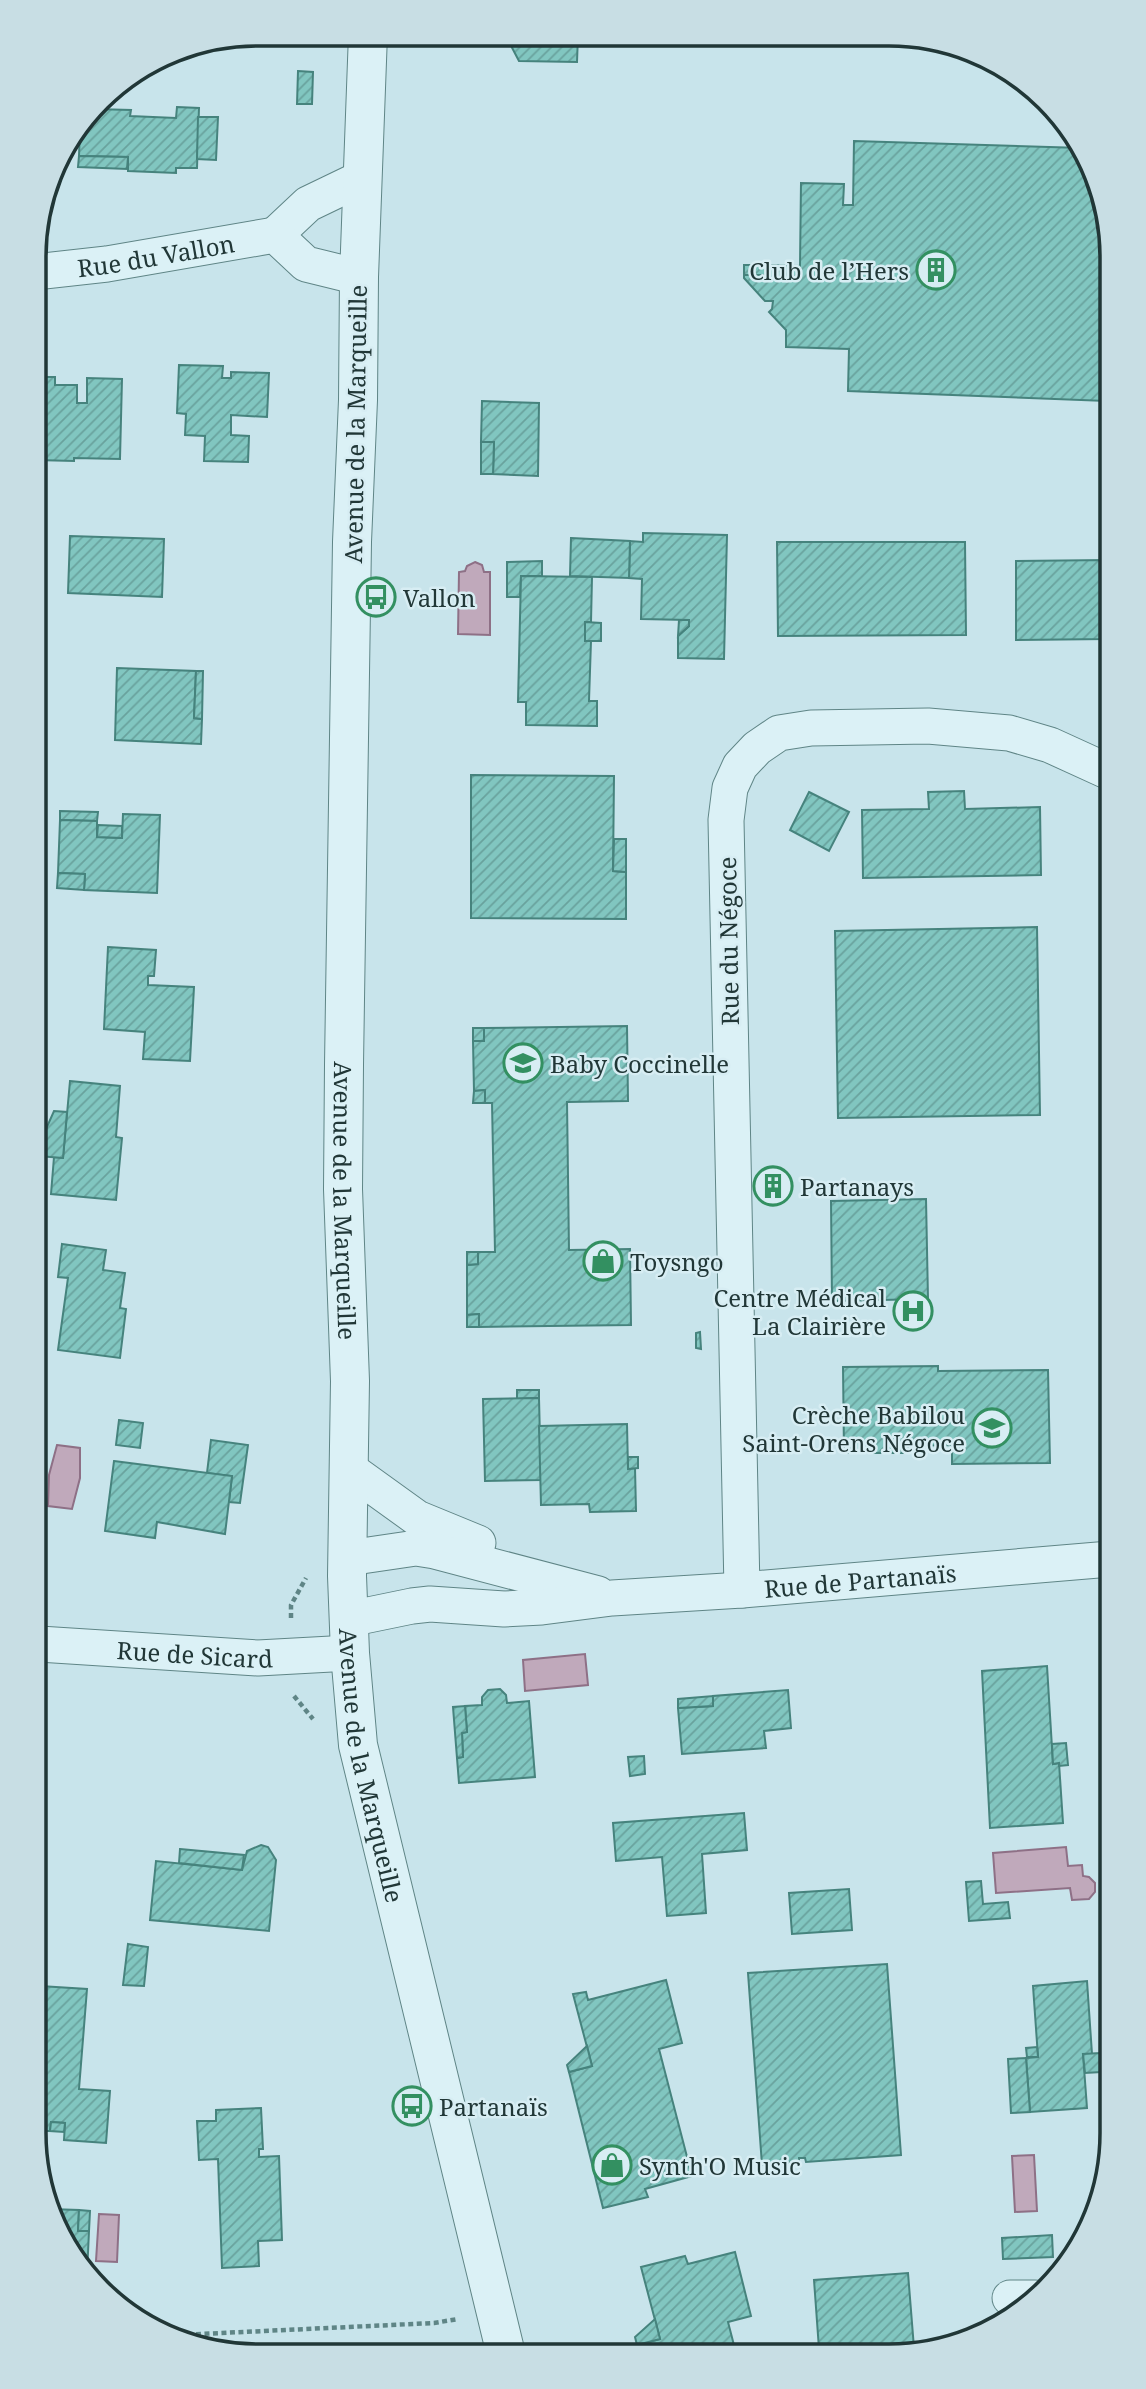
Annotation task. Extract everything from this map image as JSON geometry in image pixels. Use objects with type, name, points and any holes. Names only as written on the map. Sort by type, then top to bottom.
[{"type":"street","name":"Avenue de la Marqueille","points":[[368,46],[359,277],[344,1065],[343,1189],[350,1381],[349,1636],[358,1745],[504,2344]]},
{"type":"street","points":[[359,277],[306,264],[275,235],[308,204],[362,178]]},
{"type":"street","name":"Rue du Vallon","points":[[46,271],[107,264],[275,235]]},
{"type":"street","name":"Rue du Négoce","points":[[742,1590],[726,820],[730,788],[740,766],[757,748],[779,733],[811,728],[928,726],[1009,733],[1050,745],[1100,768]]},
{"type":"street","name":"Rue de Partanaïs","points":[[349,1469],[417,1518],[491,1548],[556,1582]]},
{"type":"street","name":"Rue de Partanaïs","points":[[348,1558],[416,1548],[612,1598]]},
{"type":"street","name":"Rue de Partanaïs","points":[[349,1636],[412,1605],[504,1609],[542,1607],[612,1598],[742,1590],[1100,1560]]},
{"type":"street","name":"Rue de Sicard","points":[[46,1644],[258,1658],[349,1636]]},
{"type":"path","points":[[197,2334],[434,2323],[464,2318]]},
{"type":"shaded area","points":[[475,562],[482,565],[484,572],[490,572],[490,635],[458,634],[459,572],[465,571],[467,566]]},
{"type":"shaded area","points":[[57,1445],[80,1448],[80,1478],[72,1509],[48,1506],[49,1475]]},
{"type":"shaded area","points":[[585,1654],[588,1685],[525,1691],[523,1660]]},
{"type":"shaded area","points":[[1066,1847],[1068,1866],[1082,1865],[1083,1876],[1089,1877],[1095,1883],[1095,1892],[1089,1899],[1072,1900],[1070,1888],[996,1893],[993,1853]]},
{"type":"shaded area","points":[[1034,2155],[1037,2211],[1015,2212],[1012,2156]]},
{"type":"shaded area","points":[[99,2214],[119,2215],[117,2262],[96,2261]]},
{"type":"building","points":[[511,46],[578,46],[577,62],[519,61]]},
{"type":"building","points":[[298,71],[313,72],[312,104],[297,104]]},
{"type":"building","points":[[177,107],[199,108],[197,168],[176,168],[176,173],[128,171],[128,157],[79,156],[79,142],[106,109],[131,110],[130,116],[176,118]]},
{"type":"building","points":[[198,117],[218,117],[216,160],[197,159]]},
{"type":"building","name":"Club de l’Hers","points":[[854,141],[1070,148],[1084,176],[1099,229],[1100,401],[848,391],[849,349],[786,347],[786,330],[769,312],[773,301],[765,301],[744,275],[766,275],[766,265],[800,266],[801,183],[844,184],[843,205],[853,205]]},
{"type":"building","points":[[79,156],[128,157],[127,169],[78,167]]},
{"type":"building","points":[[744,265],[766,265],[766,275],[744,275]]},
{"type":"building","points":[[179,365],[223,366],[222,378],[231,378],[231,372],[269,373],[267,417],[231,415],[231,435],[249,436],[248,462],[204,461],[205,436],[185,435],[186,414],[177,413]]},
{"type":"building","points":[[46,377],[55,377],[55,385],[77,385],[77,403],[87,403],[87,378],[122,379],[120,459],[74,458],[74,461],[46,460]]},
{"type":"building","points":[[482,401],[539,403],[538,476],[493,474],[494,442],[481,442]]},
{"type":"building","points":[[481,442],[494,442],[493,474],[481,474]]},
{"type":"building","points":[[643,533],[727,535],[724,659],[678,658],[678,636],[689,626],[689,620],[641,619],[642,579],[629,578],[630,541],[643,542]]},
{"type":"building","points":[[70,536],[164,539],[162,597],[68,593]]},
{"type":"building","points":[[571,538],[630,541],[629,578],[570,576]]},
{"type":"building","points":[[777,542],[965,542],[966,635],[778,636]]},
{"type":"building","points":[[1100,560],[1100,639],[1016,640],[1016,561]]},
{"type":"building","points":[[542,561],[542,576],[521,576],[520,597],[507,597],[507,562]]},
{"type":"building","points":[[521,576],[592,577],[591,622],[585,622],[585,641],[591,641],[589,701],[597,701],[597,726],[526,725],[526,702],[518,702]]},
{"type":"building","points":[[679,620],[689,620],[689,626],[678,636]]},
{"type":"building","points":[[585,622],[601,623],[601,641],[585,641]]},
{"type":"building","points":[[117,668],[196,671],[194,718],[202,719],[201,744],[115,740]]},
{"type":"building","points":[[196,671],[203,671],[202,719],[194,718]]},
{"type":"building","points":[[471,775],[614,776],[613,871],[626,872],[626,919],[471,918]]},
{"type":"building","points":[[964,791],[965,809],[1040,807],[1041,875],[863,878],[862,810],[929,809],[928,792]]},
{"type":"building","points":[[809,792],[849,812],[829,851],[790,830]]},
{"type":"building","points":[[60,811],[98,812],[97,821],[60,820]]},
{"type":"building","points":[[123,814],[160,815],[157,893],[84,890],[85,874],[58,873],[60,820],[97,821],[97,837],[122,838]]},
{"type":"building","points":[[98,825],[122,826],[122,838],[97,837]]},
{"type":"building","points":[[614,839],[626,839],[626,872],[613,871]]},
{"type":"building","points":[[58,873],[85,874],[84,890],[57,888]]},
{"type":"building","points":[[1037,927],[1040,1115],[838,1118],[835,931]]},
{"type":"building","points":[[108,947],[156,950],[154,976],[148,976],[148,985],[194,987],[190,1061],[143,1059],[145,1032],[104,1029]]},
{"type":"building","points":[[627,1026],[628,1101],[567,1102],[569,1250],[630,1249],[631,1325],[479,1327],[479,1314],[467,1315],[467,1265],[478,1264],[478,1252],[495,1252],[492,1103],[485,1103],[485,1090],[474,1091],[473,1041],[484,1041],[484,1028]]},
{"type":"building","points":[[473,1028],[484,1028],[484,1041],[473,1041]]},
{"type":"building","points":[[70,1081],[120,1086],[116,1137],[122,1138],[116,1200],[51,1194],[54,1157],[63,1158]]},
{"type":"building","points":[[485,1090],[485,1103],[473,1103],[474,1091]]},
{"type":"building","points":[[54,1111],[67,1112],[63,1158],[46,1157],[46,1129]]},
{"type":"building","name":"Partanays","points":[[766,1177],[778,1177],[779,1195],[766,1195]]},
{"type":"building","points":[[926,1199],[928,1299],[832,1301],[831,1201]]},
{"type":"building","points":[[62,1244],[106,1250],[103,1270],[125,1273],[120,1308],[126,1309],[120,1358],[58,1350],[68,1278],[58,1277]]},
{"type":"building","points":[[467,1252],[478,1252],[478,1264],[467,1265]]},
{"type":"building","points":[[479,1314],[479,1327],[467,1327],[467,1315]]},
{"type":"building","points":[[700,1332],[701,1349],[696,1348],[696,1333]]},
{"type":"building","points":[[938,1366],[938,1371],[1048,1370],[1050,1463],[952,1464],[952,1445],[908,1446],[908,1453],[844,1453],[843,1367]]},
{"type":"building","points":[[517,1390],[539,1390],[539,1398],[517,1399]]},
{"type":"building","points":[[539,1398],[541,1480],[485,1481],[483,1399]]},
{"type":"building","points":[[119,1420],[143,1423],[140,1448],[116,1445]]},
{"type":"building","points":[[627,1424],[628,1469],[635,1468],[636,1511],[590,1512],[589,1504],[541,1505],[539,1426]]},
{"type":"building","points":[[211,1440],[248,1445],[240,1503],[229,1502],[232,1476],[207,1473]]},
{"type":"building","points":[[628,1457],[638,1457],[638,1468],[628,1469]]},
{"type":"building","points":[[114,1461],[232,1476],[225,1534],[157,1522],[155,1538],[105,1531]]},
{"type":"building","points":[[1047,1666],[1053,1764],[1059,1763],[1063,1823],[990,1828],[982,1671]]},
{"type":"building","points":[[500,1689],[506,1695],[507,1703],[529,1701],[535,1777],[459,1783],[457,1758],[463,1757],[462,1733],[467,1732],[465,1706],[482,1705],[482,1697],[488,1690]]},
{"type":"building","points":[[788,1690],[791,1728],[764,1731],[766,1748],[682,1754],[678,1708],[713,1706],[713,1696]]},
{"type":"building","points":[[713,1696],[713,1706],[678,1708],[678,1699]]},
{"type":"building","points":[[465,1706],[467,1732],[462,1733],[463,1757],[457,1758],[453,1707]]},
{"type":"building","points":[[1066,1743],[1068,1765],[1053,1764],[1052,1744]]},
{"type":"building","points":[[644,1756],[645,1774],[630,1776],[628,1757]]},
{"type":"building","points":[[744,1813],[747,1850],[702,1854],[706,1913],[667,1916],[662,1857],[616,1861],[613,1823]]},
{"type":"building","points":[[261,1845],[268,1847],[276,1860],[269,1931],[150,1920],[156,1861],[242,1870],[247,1851]]},
{"type":"building","points":[[180,1849],[244,1855],[242,1870],[179,1863]]},
{"type":"building","points":[[981,1881],[983,1904],[1008,1902],[1010,1918],[969,1921],[966,1882]]},
{"type":"building","points":[[849,1889],[852,1930],[792,1934],[789,1893]]},
{"type":"building","points":[[128,1944],[148,1947],[144,1986],[123,1985]]},
{"type":"building","points":[[887,1964],[901,2155],[806,2162],[805,2158],[799,2158],[799,2162],[762,2165],[748,1973]]},
{"type":"building","points":[[666,1980],[682,2043],[659,2049],[692,2176],[645,2189],[648,2197],[603,2208],[569,2072],[592,2066],[573,1994],[586,1992],[588,2000]]},
{"type":"building","points":[[1087,1981],[1092,2054],[1083,2054],[1087,2108],[1030,2112],[1026,2058],[1038,2057],[1033,1986]]},
{"type":"building","points":[[46,1986],[87,1989],[79,2089],[110,2091],[106,2143],[64,2140],[65,2123],[51,2122],[50,2131],[46,2131]]},
{"type":"building","points":[[587,2046],[592,2066],[569,2072],[567,2065]]},
{"type":"building","points":[[1037,2047],[1038,2057],[1027,2057],[1026,2048]]},
{"type":"building","points":[[1100,2053],[1100,2072],[1085,2073],[1083,2054]]},
{"type":"building","points":[[1026,2058],[1030,2112],[1011,2113],[1008,2059]]},
{"type":"building","points":[[261,2108],[263,2149],[259,2149],[259,2157],[279,2156],[282,2240],[258,2241],[259,2266],[222,2268],[218,2159],[199,2160],[197,2121],[216,2121],[216,2110]]},
{"type":"building","points":[[51,2122],[65,2123],[64,2132],[50,2131]]},
{"type":"building","points":[[61,2209],[79,2210],[78,2231],[89,2231],[88,2259],[67,2226]]},
{"type":"building","points":[[79,2210],[90,2211],[89,2231],[78,2231]]},
{"type":"building","points":[[1052,2235],[1053,2257],[1003,2259],[1002,2238]]},
{"type":"building","points":[[735,2252],[751,2316],[728,2322],[734,2344],[641,2344],[660,2339],[641,2267],[685,2256],[688,2264]]},
{"type":"building","points":[[908,2273],[914,2342],[819,2344],[814,2280]]},
{"type":"building","points":[[655,2319],[660,2339],[637,2344],[635,2337]]},
{"type":"place","name":"Club de l’Hers","points":[[936,270]]},
{"type":"place","name":"Vallon","points":[[376,597]]},
{"type":"place","name":"Baby Coccinelle","points":[[523,1063]]},
{"type":"place","name":"Partanays","points":[[773,1186]]},
{"type":"place","name":"Toysngo","points":[[603,1261]]},
{"type":"place","name":"Centre Médical La Clairière","points":[[913,1311]]},
{"type":"place","name":"Crèche Babilou Saint-Orens Négoce","points":[[992,1428]]},
{"type":"place","name":"Partanaïs","points":[[412,2106]]},
{"type":"place","name":"Synth'O Music","points":[[612,2165]]}]
